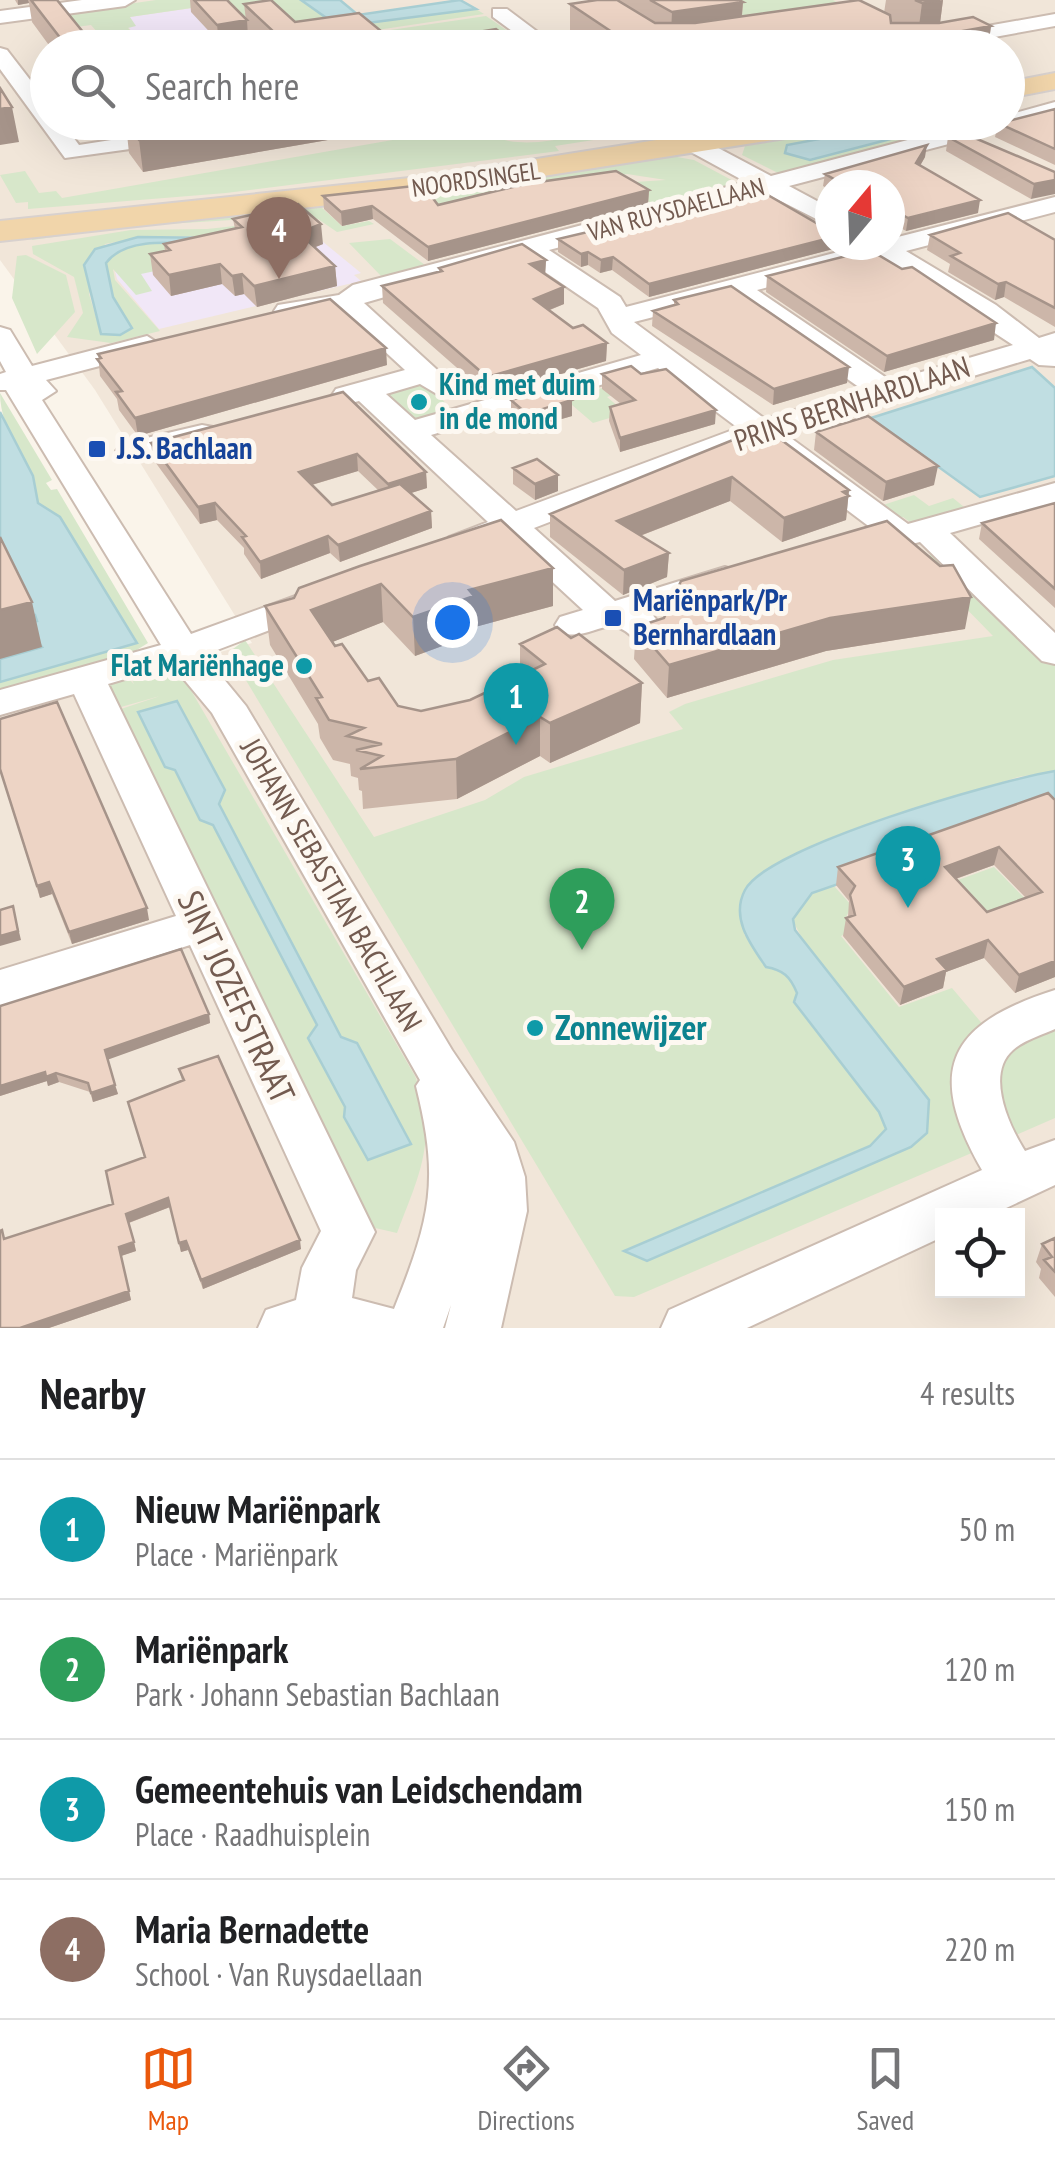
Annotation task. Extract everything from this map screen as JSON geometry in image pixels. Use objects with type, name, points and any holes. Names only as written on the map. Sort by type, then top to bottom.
[{"type":"main road","points":[[1025,75],[1055,69]]},
{"type":"main road","points":[[1025,87],[1055,81]]},
{"type":"main road","name":"NOORDSINGEL","points":[[0,219],[334,185],[644,140]]},
{"type":"main road","name":"NOORDSINGEL","points":[[0,231],[318,199],[651,140]]},
{"type":"street","points":[[0,18],[126,0]]},
{"type":"street","points":[[1038,3],[1055,4]]},
{"type":"street","points":[[1038,3],[1055,19]]},
{"type":"street","points":[[500,13],[524,30]]},
{"type":"street","points":[[999,30],[1055,19]]},
{"type":"street","points":[[951,20],[971,30]]},
{"type":"street","points":[[0,54],[30,96]]},
{"type":"street","name":"VAN RUYSDAELLAAN","points":[[1025,117],[1055,109]]},
{"type":"street","points":[[62,140],[72,154],[161,140]]},
{"type":"street","points":[[688,140],[815,210]]},
{"type":"street","name":"VAN RUYSDAELLAAN","points":[[265,316],[311,305],[347,302],[362,291],[937,140]]},
{"type":"street","points":[[973,140],[992,149]]},
{"type":"street","points":[[905,241],[1055,204]]},
{"type":"street","points":[[1014,216],[1041,232]]},
{"type":"street","points":[[528,248],[610,303],[622,327],[903,536],[1055,493]]},
{"type":"street","points":[[618,318],[835,260]]},
{"type":"street","points":[[902,260],[1050,351]]},
{"type":"street","points":[[736,288],[885,392]]},
{"type":"street","points":[[347,302],[469,414]]},
{"type":"street","name":"JOHANN SEBASTIAN BACHLAAN","points":[[0,336],[24,376],[19,383],[23,394],[192,646],[198,677],[227,706],[435,1064],[478,1121],[499,1176],[498,1233],[472,1328]]},
{"type":"street","points":[[24,376],[182,336]]},
{"type":"street","name":"PRINS BERNHARDLAAN","points":[[422,559],[760,430],[885,392],[1050,351]]},
{"type":"street","points":[[408,432],[662,358]]},
{"type":"street","points":[[312,405],[426,374]]},
{"type":"street","points":[[364,390],[510,525],[590,618]]},
{"type":"street","points":[[132,451],[240,424]]},
{"type":"street","points":[[855,539],[890,528]]},
{"type":"street","points":[[927,530],[1055,653]]},
{"type":"street","points":[[590,618],[766,566]]},
{"type":"street","points":[[0,703],[192,646],[352,586]]},
{"type":"street","points":[[590,618],[634,617],[650,634]]},
{"type":"street","name":"SINT JOZEFSTRAAT","points":[[86,678],[348,1232],[304,1323]]},
{"type":"street","points":[[0,988],[203,924]]},
{"type":"street","points":[[689,1328],[899,1236],[1035,1170],[986,1135],[978,1113],[978,1057],[996,1034],[1055,1008]]},
{"type":"street","name":"JOHANN SEBASTIAN BACHLAAN","points":[[415,1328],[452,1218],[458,1173],[454,1132],[435,1064]]},
{"type":"street","points":[[304,1323],[376,1328]]},
{"type":"shaded area","points":[[0,0],[1055,0],[1055,1328],[0,1328],[0,715],[252,643],[95,390],[0,260]]},
{"type":"shaded area","points":[[220,4],[279,4],[294,30],[131,30],[129,17]]},
{"type":"shaded area","points":[[300,223],[361,273],[354,275],[361,281],[159,329],[117,279],[113,263]]},
{"type":"green space","points":[[156,0],[301,0],[320,13],[352,25],[476,9],[484,14],[377,30],[302,30],[278,16],[229,17],[219,4],[130,17],[136,26],[130,30],[95,30],[91,25],[76,27],[64,13]]},
{"type":"green space","points":[[698,0],[833,0],[858,13],[738,23]]},
{"type":"green space","points":[[486,16],[506,30],[390,30]]},
{"type":"green space","points":[[393,140],[594,140],[555,146],[559,151],[226,193],[28,209],[28,202],[16,203],[0,175],[25,171],[39,193],[56,191],[62,198]]},
{"type":"green space","points":[[782,140],[844,140],[810,160],[887,140],[917,140],[782,175],[742,155],[745,146]]},
{"type":"green space","points":[[666,155],[694,160],[741,185],[654,205],[618,183],[666,180],[627,174],[429,215],[424,193]]},
{"type":"green space","points":[[352,200],[321,207],[342,226],[369,221],[374,224],[337,232],[318,219],[295,216],[134,226],[32,240],[32,233]]},
{"type":"green space","points":[[292,220],[234,237],[149,236],[105,244],[89,294],[101,334],[121,335],[132,328],[113,297],[105,263],[115,254],[143,244],[220,245],[169,268],[141,274],[152,291],[136,295],[113,269],[115,280],[160,331],[111,343],[67,337],[83,313],[74,277],[33,254],[32,246],[131,230],[207,229]]},
{"type":"green space","points":[[390,239],[425,265],[382,277],[349,243]]},
{"type":"green space","points":[[26,255],[66,275],[75,312],[37,354],[12,298],[17,256]]},
{"type":"green space","points":[[656,372],[666,379],[607,397],[626,413],[593,423],[565,399]]},
{"type":"green space","points":[[411,382],[428,384],[452,410],[417,423],[381,393]]},
{"type":"green space","points":[[0,393],[52,480],[46,483],[51,490],[57,489],[148,643],[135,651],[0,690],[0,682],[137,643],[60,517],[38,503],[5,421]]},
{"type":"green space","points":[[855,487],[883,505],[914,495],[929,506],[953,498],[969,511],[915,526],[903,517],[896,519]]},
{"type":"green space","points":[[939,553],[1055,665],[1055,771],[1018,777],[905,814],[744,934],[766,967],[781,972],[792,982],[797,993],[794,1002],[879,1112],[886,1129],[911,1147],[792,919],[812,893],[834,886],[852,906],[846,917],[867,925],[841,936],[899,1007],[952,988],[985,1027],[974,1152],[634,1297],[615,1296],[229,652],[245,640],[374,837],[485,800],[524,777],[683,729],[669,712],[685,704],[833,660],[993,636],[917,558]]},
{"type":"green space","points":[[160,666],[178,668],[415,1076],[422,1098],[426,1138],[419,1174],[397,1233],[371,1227],[118,710],[160,696],[114,709],[108,685],[125,675],[134,684],[129,674]]},
{"type":"green space","points":[[994,867],[1035,909],[983,928],[944,885]]},
{"type":"green space","points":[[1055,1023],[1055,1118],[1002,1141],[998,1056]]},
{"type":"water","points":[[301,0],[340,0],[358,15],[460,0],[476,9],[352,25],[328,19]]},
{"type":"water","points":[[814,140],[887,140],[810,160],[785,153],[787,145]]},
{"type":"water","points":[[138,237],[223,238],[220,245],[143,244],[116,254],[106,263],[113,297],[132,328],[120,335],[101,334],[84,265],[95,249]]},
{"type":"water","points":[[1032,367],[1055,388],[1055,476],[980,497],[871,418]]},
{"type":"water","points":[[0,412],[33,476],[38,503],[60,517],[137,643],[0,682],[0,659],[42,647],[24,624],[37,621],[35,615],[26,614],[8,576],[0,577]]},
{"type":"water","points":[[177,701],[225,790],[219,804],[341,1037],[357,1043],[411,1144],[368,1160],[344,1117],[345,1107],[308,1038],[317,1025],[213,825],[200,820],[175,770],[165,767],[138,712]]},
{"type":"water","points":[[1055,771],[1055,809],[812,893],[793,919],[795,930],[929,1100],[927,1133],[911,1147],[647,1261],[624,1251],[870,1146],[886,1129],[879,1112],[794,1002],[797,993],[792,982],[781,972],[766,967],[749,940],[740,911],[745,890],[763,873],[795,854],[839,835],[939,801]]},
{"type":"building","points":[[31,0],[57,0],[81,30],[54,30]]},
{"type":"building","points":[[194,0],[227,0],[247,20],[217,25]]},
{"type":"building","points":[[271,0],[295,22],[359,13],[380,30],[272,30],[244,4]]},
{"type":"building","points":[[617,0],[655,23],[695,23],[859,0],[890,15],[891,23],[939,23],[973,17],[991,26],[968,30],[609,30],[570,4]]},
{"type":"building","points":[[650,0],[739,0],[743,2],[672,12]]},
{"type":"building","points":[[0,88],[12,107],[0,109]]},
{"type":"building","points":[[1055,109],[1055,149],[1025,135],[1025,117]]},
{"type":"building","points":[[953,140],[980,140],[1055,172],[1055,180],[1034,184]]},
{"type":"building","points":[[927,145],[916,163],[980,200],[908,218],[905,170],[839,170]]},
{"type":"building","points":[[616,171],[649,190],[428,247],[372,206],[341,212],[323,196],[423,185],[438,205],[525,184]]},
{"type":"building","points":[[761,191],[815,222],[815,242],[649,284],[613,257],[601,260],[588,252],[581,254],[558,239]]},
{"type":"building","points":[[298,204],[321,224],[299,233],[335,266],[254,286],[242,274],[232,276],[220,264],[169,275],[150,254],[170,250],[164,244],[242,227],[233,219]]},
{"type":"building","points":[[1008,213],[1055,240],[1055,308],[1006,282],[998,284],[951,256],[960,253],[930,235]]},
{"type":"building","points":[[522,244],[546,260],[530,264],[564,287],[534,299],[573,328],[583,325],[607,343],[487,377],[382,286],[442,271],[439,268]]},
{"type":"building","points":[[830,260],[887,260],[902,269],[912,267],[996,323],[887,356],[767,276]]},
{"type":"building","points":[[731,286],[849,367],[774,389],[653,311],[678,304],[674,300]]},
{"type":"building","points":[[330,299],[386,348],[135,418],[116,392],[122,391],[97,359],[101,358],[98,354]]},
{"type":"building","points":[[631,366],[641,374],[666,369],[716,410],[620,438],[610,407],[635,400],[602,374]]},
{"type":"building","points":[[556,387],[572,400],[527,414],[511,400]]},
{"type":"building","points":[[343,392],[426,472],[388,484],[357,454],[299,472],[332,505],[400,484],[431,511],[338,545],[328,536],[260,562],[242,537],[246,536],[215,503],[198,507],[151,443]]},
{"type":"building","points":[[868,416],[938,466],[886,482],[816,432]]},
{"type":"building","points":[[755,431],[771,442],[780,439],[849,490],[843,492],[849,496],[784,518],[732,477],[617,521],[669,553],[624,570],[550,514]]},
{"type":"building","points":[[537,459],[558,475],[535,484],[513,468]]},
{"type":"building","points":[[1055,503],[1055,589],[982,523]]},
{"type":"building","points":[[501,520],[553,568],[469,590],[474,596],[413,617],[381,584],[311,610],[335,646],[342,644],[368,681],[379,678],[398,706],[421,711],[470,700],[545,664],[520,644],[557,627],[571,638],[579,634],[642,683],[550,723],[540,717],[456,759],[360,769],[382,756],[356,750],[382,744],[347,736],[364,728],[329,720],[316,698],[322,697],[265,606],[294,598],[299,588]]},
{"type":"building","points":[[887,521],[940,566],[953,565],[971,597],[830,618],[669,665],[636,627],[664,618],[681,581]]},
{"type":"building","points":[[0,537],[32,602],[0,610]]},
{"type":"building","points":[[57,702],[147,908],[69,932],[49,882],[37,886],[0,769],[0,719]]},
{"type":"building","points":[[1048,793],[1055,800],[1055,961],[1019,975],[988,940],[937,959],[947,970],[904,987],[846,918],[855,915],[850,895],[855,886],[838,867]],"holes":[[[999,847],[1042,892],[987,912],[945,867]]]},
{"type":"building","points":[[13,906],[18,931],[0,936],[0,910]]},
{"type":"building","points":[[181,949],[209,1014],[105,1050],[115,1085],[91,1093],[88,1083],[56,1073],[46,1077],[45,1072],[0,1086],[0,1006]]},
{"type":"building","points":[[218,1056],[300,1240],[201,1280],[186,1241],[179,1243],[168,1198],[126,1214],[134,1242],[119,1247],[129,1291],[20,1328],[0,1328],[0,1231],[4,1239],[113,1204],[106,1171],[145,1157],[128,1102],[184,1080],[179,1069]]},
{"type":"building","points":[[1055,1238],[1055,1272],[1044,1260],[1052,1257],[1042,1244]]},
{"type":"place","name":"Maria Bernadette","points":[[279,279]]},
{"type":"place","name":"Kind met duim in de mond","points":[[419,402]]},
{"type":"place","name":"J.S. Bachlaan","points":[[97,449]]},
{"type":"place","name":"Mariënpark/Pr Bernhardlaan","points":[[613,618]]},
{"type":"place","name":"Flat Mariënhage","points":[[304,666]]},
{"type":"place","name":"Nieuw Mariënpark","points":[[516,745]]},
{"type":"place","name":"Gemeentehuis van Leidschendam","points":[[908,908]]},
{"type":"place","name":"Mariënpark","points":[[582,950]]},
{"type":"place","name":"Zonnewijzer","points":[[535,1028]]}]
